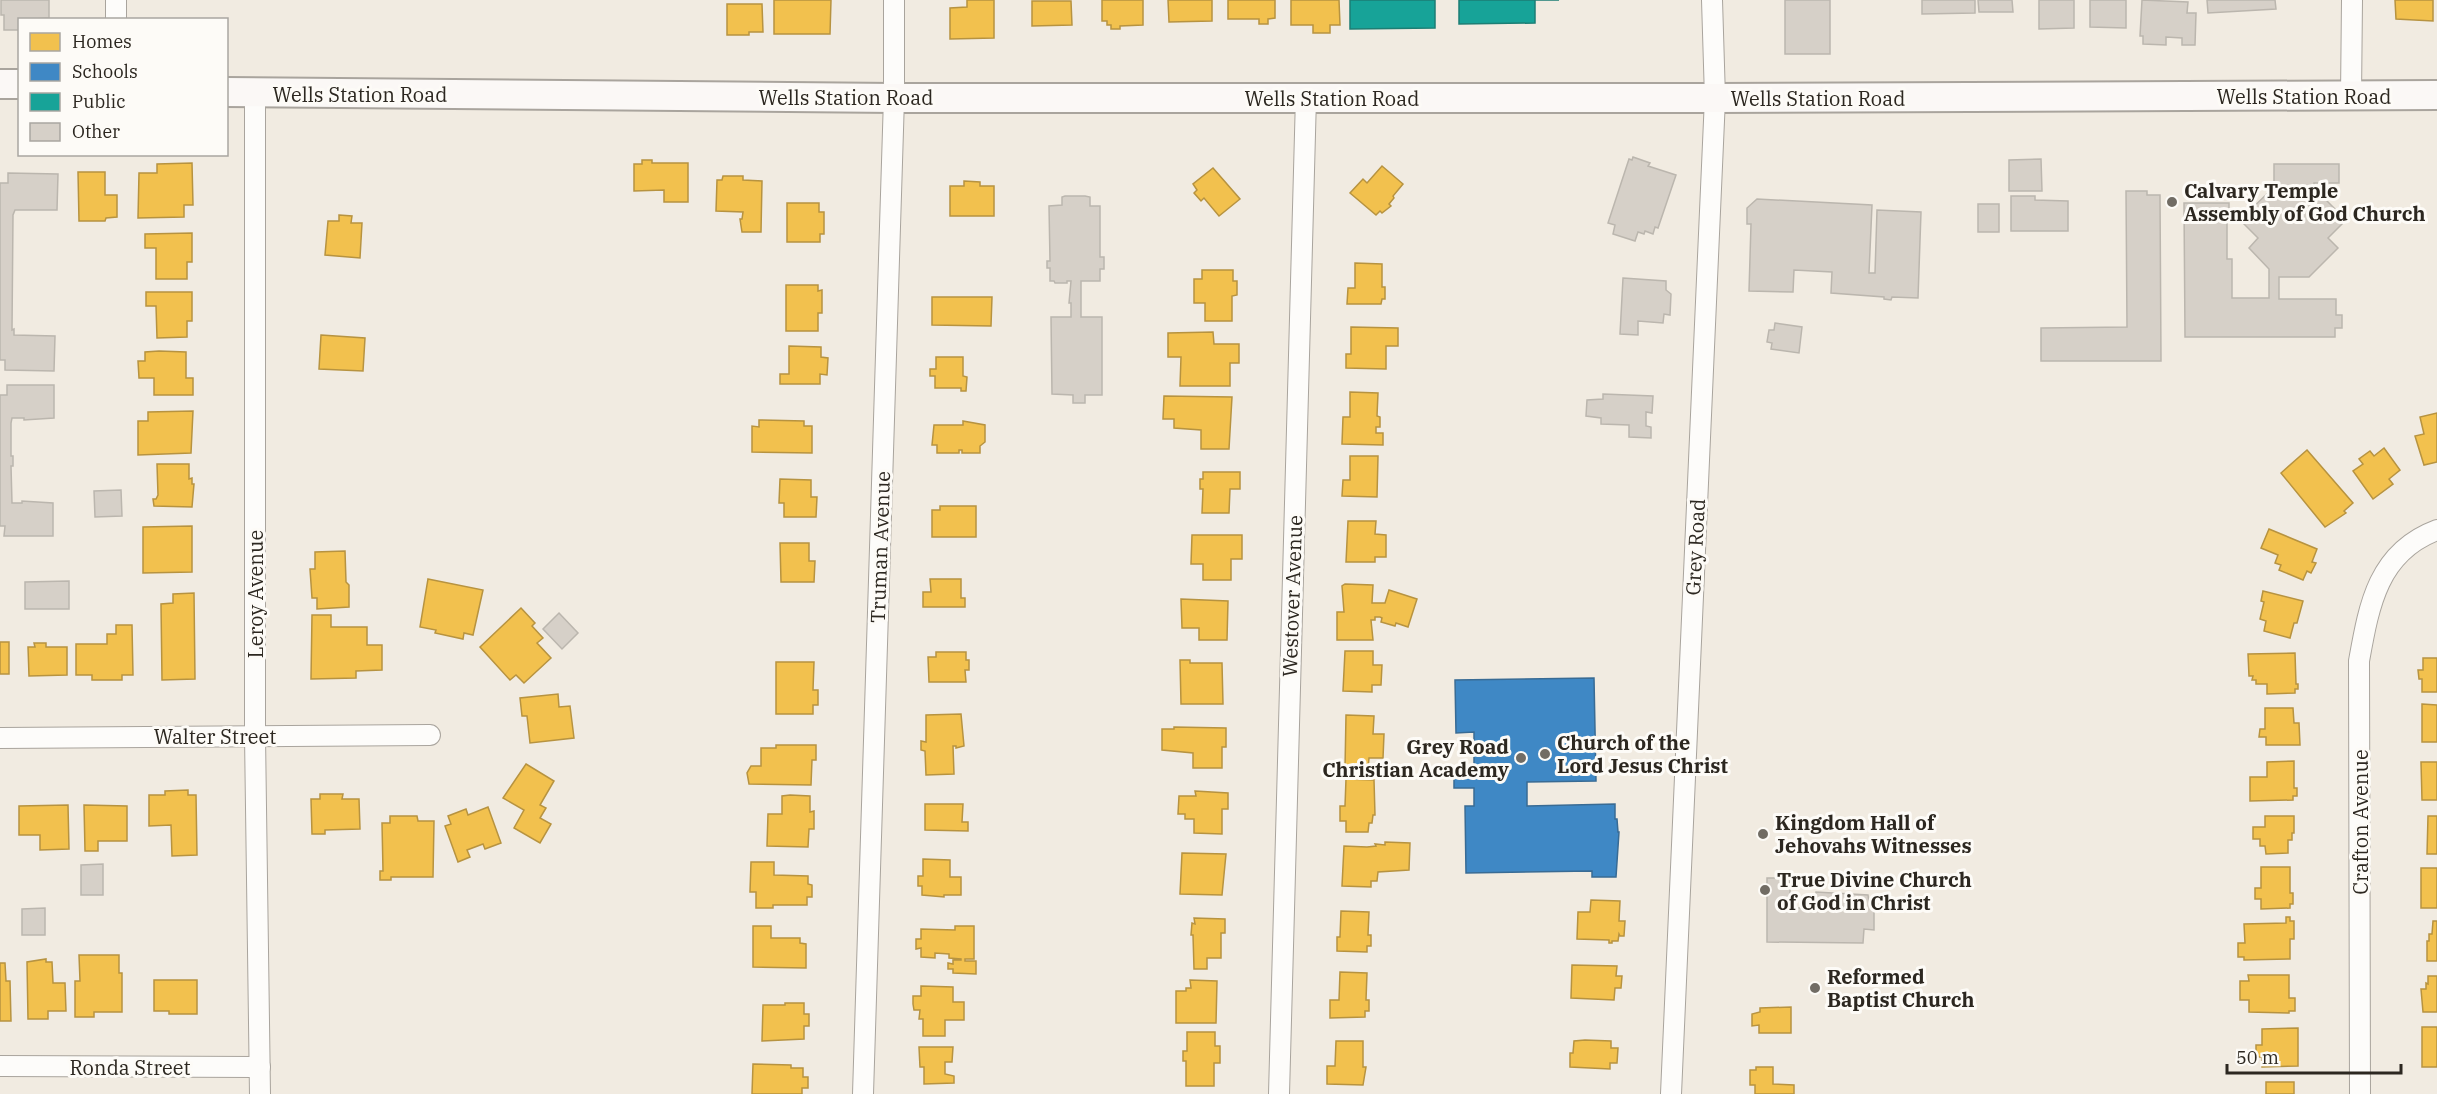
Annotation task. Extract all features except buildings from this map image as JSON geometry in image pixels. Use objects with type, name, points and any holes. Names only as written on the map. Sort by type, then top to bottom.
[{"type":"street","points":[[116,0],[116,18]]},
{"type":"street","name":"Truman Avenue","points":[[863,1094],[894,98],[894,0]]},
{"type":"street","name":"Grey Road","points":[[1671,1094],[1715,98],[1712,0]]},
{"type":"street","points":[[2351,96],[2352,0]]},
{"type":"street","points":[[0,84],[18,84]]},
{"type":"street","name":"Wells Station Road","points":[[228,92],[894,98],[2437,95]]},
{"type":"street","name":"Leroy Avenue","points":[[255,93],[255,736],[260,1094]]},
{"type":"street","name":"Westover Avenue","points":[[1279,1094],[1306,97]]},
{"type":"street","name":"Crafton Avenue","points":[[2360,1094],[2359,661],[2368,611],[2380,581],[2395,557],[2420,536],[2437,530]]},
{"type":"street","name":"Walter Street","points":[[0,738],[430,735]]},
{"type":"street","name":"Ronda Street","points":[[0,1066],[260,1067]]},
{"type":"place","name":"Calvary Temple Assembly of God Church","points":[[2172,202]]},
{"type":"place","name":"Church of the Lord Jesus Christ","points":[[1545,754]]},
{"type":"place","name":"Grey Road Christian Academy","points":[[1521,758]]},
{"type":"place","name":"Kingdom Hall of Jehovahs Witnesses","points":[[1763,834]]},
{"type":"place","name":"True Divine Church of God in Christ","points":[[1765,890]]},
{"type":"place","name":"Reformed Baptist Church","points":[[1815,988]]}]
